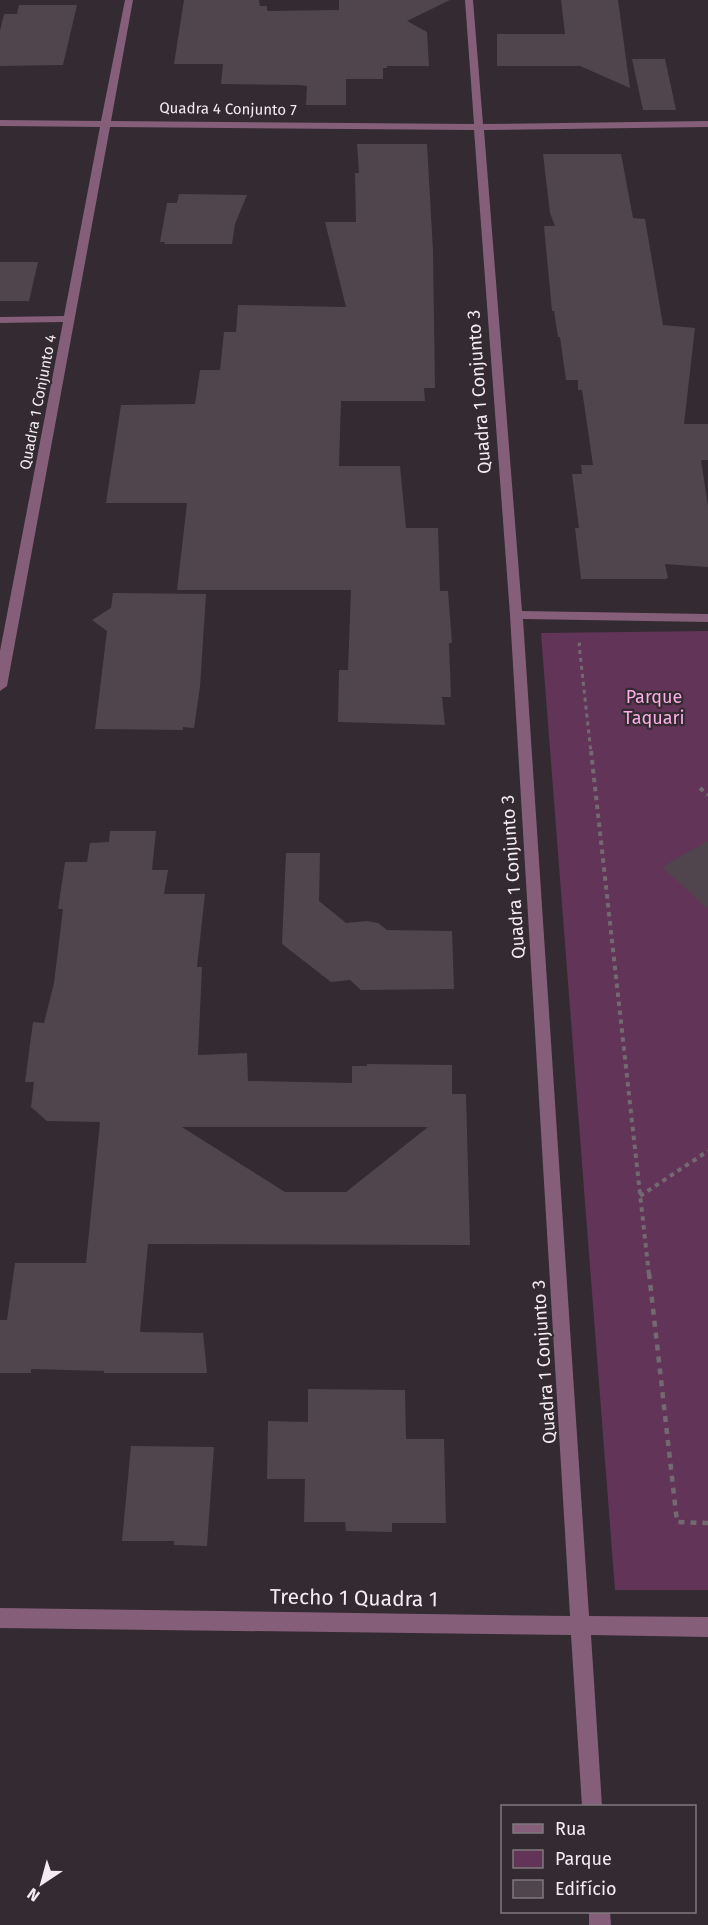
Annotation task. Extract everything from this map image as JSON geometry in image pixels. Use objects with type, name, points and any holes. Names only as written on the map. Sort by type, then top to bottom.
[{"type":"street","points":[[104,123],[129,0]]},
{"type":"street","name":"Quadra 1 Conjunto 3","points":[[469,0],[516,615],[592,1805]]},
{"type":"street","name":"Quadra 4 Conjunto 7","points":[[0,123],[478,126],[708,124]]},
{"type":"street","name":"Quadra 1 Conjunto 4","points":[[0,686],[104,123]]},
{"type":"street","points":[[0,320],[69,319]]},
{"type":"street","points":[[0,605],[15,605]]},
{"type":"street","points":[[516,615],[708,618]]},
{"type":"street","name":"Trecho 1 Quadra 1","points":[[0,1618],[708,1627]]},
{"type":"path","points":[[591,644],[579,644],[676,1522],[708,1523]]},
{"type":"path","points":[[700,788],[708,795]]},
{"type":"path","points":[[640,1196],[708,1151]]},
{"type":"green space","name":"Parque Taquari","points":[[708,631],[708,1590],[615,1590],[541,633]]},
{"type":"building","points":[[184,0],[259,0],[260,6],[267,6],[267,11],[339,10],[339,0],[450,0],[407,21],[427,32],[429,66],[387,66],[383,68],[383,79],[346,79],[346,105],[306,105],[307,86],[221,84],[223,64],[174,64]]},
{"type":"building","points":[[561,0],[618,0],[630,88],[580,66],[497,66],[497,34],[565,34]]},
{"type":"building","points":[[19,5],[77,5],[63,65],[0,66],[0,31],[4,14],[17,14]]},
{"type":"building","points":[[632,59],[665,59],[676,110],[643,110]]},
{"type":"building","points":[[357,144],[427,144],[433,251],[435,388],[424,388],[425,401],[341,401],[339,466],[400,466],[406,528],[438,528],[440,591],[448,591],[452,643],[449,643],[451,697],[442,697],[445,725],[338,722],[339,670],[348,670],[351,590],[177,590],[187,503],[106,503],[121,405],[195,404],[200,370],[220,370],[224,332],[236,332],[238,305],[346,307],[325,222],[356,222],[355,173],[359,173]]},
{"type":"building","points":[[543,154],[621,154],[633,218],[645,219],[663,325],[695,328],[684,424],[708,424],[708,460],[701,460],[708,506],[708,567],[665,564],[668,578],[665,579],[581,579],[575,528],[579,528],[572,474],[582,474],[581,465],[593,465],[582,390],[578,390],[578,380],[566,380],[560,337],[558,337],[554,311],[552,311],[544,226],[555,226],[550,213]]},
{"type":"building","points":[[179,194],[247,195],[235,224],[232,244],[164,244],[165,242],[160,242],[167,203],[177,203]]},
{"type":"building","points":[[0,262],[38,262],[29,301],[0,301]]},
{"type":"building","points":[[113,593],[206,594],[200,687],[194,728],[183,727],[183,730],[95,729],[107,631],[92,620],[111,608]]},
{"type":"building","points":[[110,831],[156,831],[152,870],[168,870],[164,894],[205,894],[197,967],[202,967],[198,1055],[247,1053],[248,1081],[352,1083],[352,1066],[367,1066],[367,1064],[452,1065],[452,1094],[466,1094],[470,1245],[148,1244],[140,1332],[203,1333],[207,1373],[104,1373],[104,1371],[31,1369],[31,1373],[0,1373],[0,1320],[7,1320],[15,1263],[86,1263],[100,1122],[47,1121],[31,1107],[34,1082],[25,1082],[33,1022],[44,1023],[54,983],[63,909],[58,909],[65,862],[87,862],[90,843],[109,842]],"holes":[[[182,1127],[428,1127],[346,1192],[285,1192]]]},
{"type":"building","points":[[708,841],[708,909],[662,867]]},
{"type":"building","points":[[286,853],[320,853],[319,901],[346,923],[367,921],[378,923],[387,930],[452,931],[454,989],[361,990],[350,980],[331,982],[282,944]]},
{"type":"building","points":[[308,1389],[405,1390],[406,1439],[444,1439],[446,1523],[392,1523],[392,1532],[346,1531],[345,1522],[304,1522],[305,1479],[267,1479],[268,1421],[308,1422]]},
{"type":"building","points":[[131,1446],[214,1447],[207,1546],[174,1545],[174,1541],[122,1541]]}]
